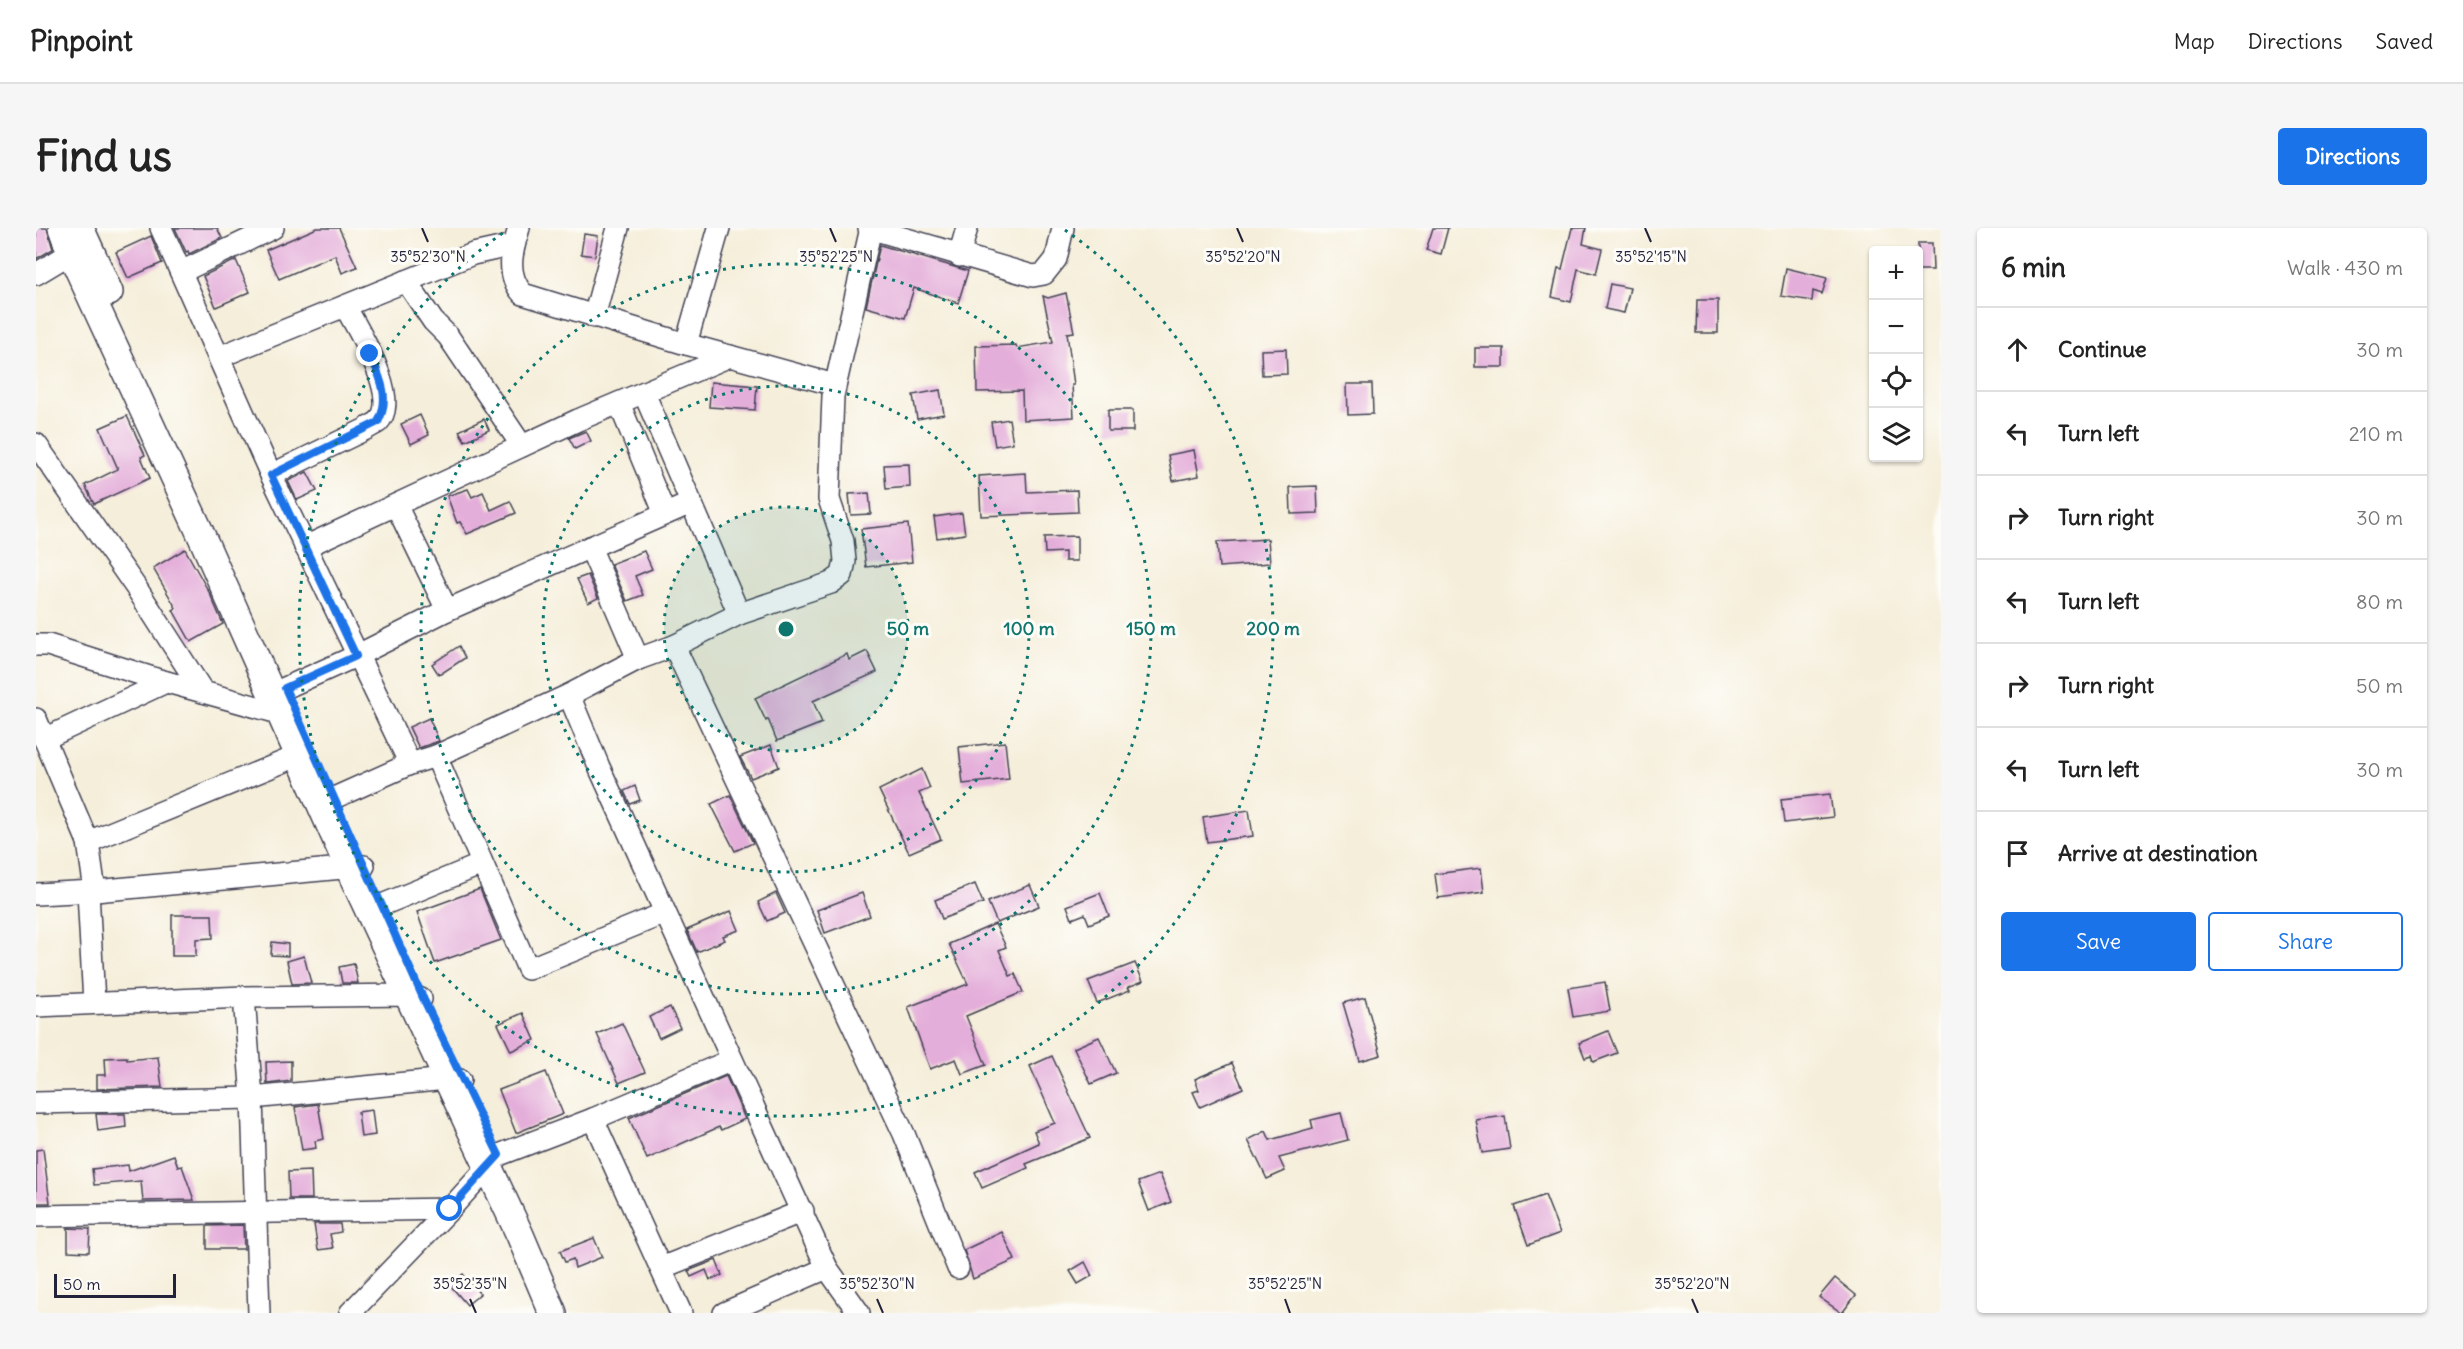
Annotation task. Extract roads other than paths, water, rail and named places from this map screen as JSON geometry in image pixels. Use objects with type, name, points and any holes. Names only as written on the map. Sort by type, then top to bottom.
[{"type":"main road","points":[[62,228],[71,253],[284,701],[334,798],[356,867],[382,905],[416,998]]},
{"type":"main road","points":[[80,228],[284,701],[300,755],[356,867],[493,1161],[569,1313]]},
{"type":"main road","points":[[493,1161],[553,1313]]},
{"type":"street","points":[[161,228],[271,475],[356,656],[410,764]]},
{"type":"street","points":[[181,272],[273,228]]},
{"type":"street","points":[[594,317],[618,228]]},
{"type":"street","points":[[686,344],[719,228]]},
{"type":"street","points":[[334,798],[410,764],[436,756],[569,695],[638,659],[674,646],[738,614],[831,583],[842,575],[846,561],[843,541],[829,498],[831,423],[835,385],[870,228],[1033,276],[1044,274],[1056,259],[1063,228]]},
{"type":"street","points":[[959,256],[967,228]]},
{"type":"street","points":[[219,357],[516,236]]},
{"type":"street","points":[[516,236],[510,264],[513,278],[523,294],[686,344],[835,385]]},
{"type":"street","points":[[36,274],[71,253]]},
{"type":"street","points":[[406,281],[433,321],[448,336],[522,446]]},
{"type":"street","points":[[271,475],[366,429],[378,422],[383,412],[385,400],[382,383],[345,306]]},
{"type":"street","points":[[305,547],[522,446],[730,356]]},
{"type":"street","points":[[644,393],[738,614]]},
{"type":"street","points":[[619,403],[665,514]]},
{"type":"street","points":[[36,444],[137,589],[203,692]]},
{"type":"street","points":[[36,645],[48,645],[203,692],[284,701],[356,656],[447,610],[691,503]]},
{"type":"street","points":[[396,505],[447,610]]},
{"type":"street","points":[[590,547],[638,659]]},
{"type":"street","points":[[674,646],[904,1134],[958,1268]]},
{"type":"street","points":[[44,739],[166,682]]},
{"type":"street","points":[[569,695],[665,913],[803,1211],[827,1268],[860,1313]]},
{"type":"street","points":[[36,719],[88,842],[92,891],[94,1003]]},
{"type":"street","points":[[88,842],[300,755]]},
{"type":"street","points":[[436,756],[528,969],[665,913]]},
{"type":"street","points":[[382,905],[482,864]]},
{"type":"street","points":[[36,894],[356,867]]},
{"type":"street","points":[[36,1006],[244,997],[416,998]]},
{"type":"street","points":[[244,997],[252,1098],[259,1313]]},
{"type":"street","points":[[350,1313],[493,1161],[732,1060]]},
{"type":"street","points":[[36,1102],[252,1098],[454,1080]]},
{"type":"street","points":[[593,1119],[681,1313]]},
{"type":"street","points":[[36,1216],[450,1209]]},
{"type":"street","points":[[661,1268],[803,1211]]},
{"type":"street","points":[[724,1313],[827,1268]]}]
